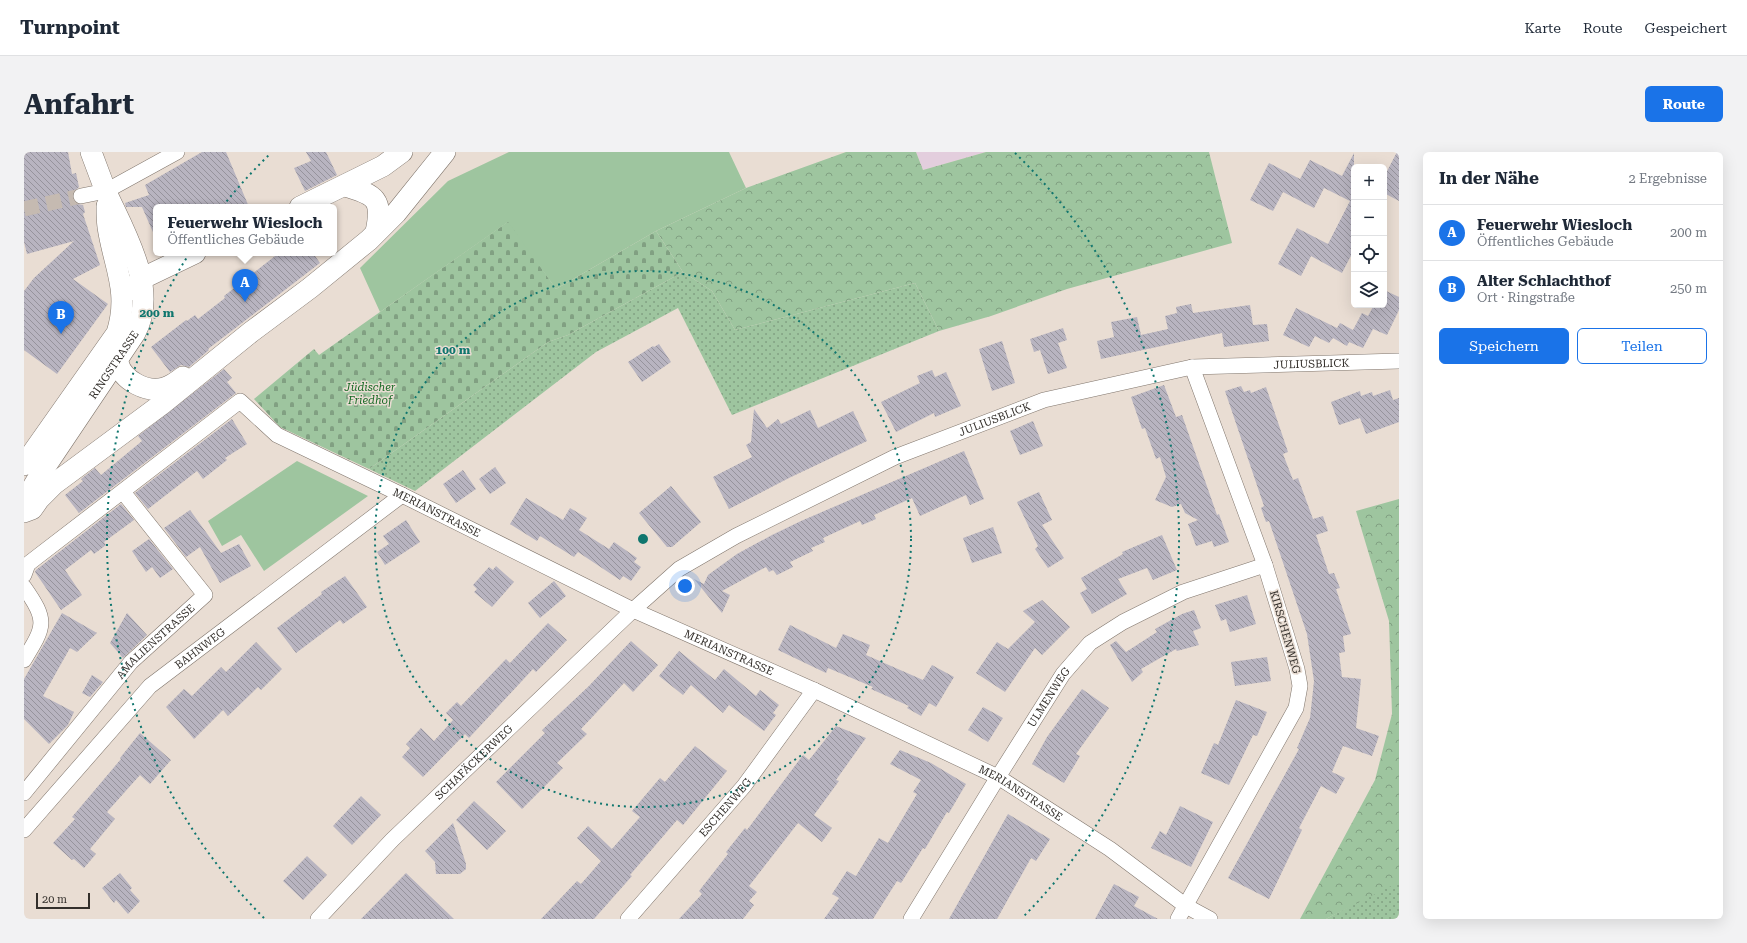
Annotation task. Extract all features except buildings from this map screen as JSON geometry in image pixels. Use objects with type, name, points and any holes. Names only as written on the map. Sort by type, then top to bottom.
[{"type":"main road","name":"RINGSTRASSE","points":[[24,502],[43,470],[139,326],[143,311],[144,298],[141,279],[129,241],[106,191],[91,152]]},
{"type":"main road","points":[[306,204],[383,166],[402,152]]},
{"type":"main road","points":[[24,512],[32,509],[39,499],[54,484],[162,404],[251,332],[310,288],[376,232],[396,212],[445,152]]},
{"type":"main road","points":[[345,186],[364,192],[377,203],[380,211],[376,232]]},
{"type":"main road","name":"RINGSTRASSE","points":[[24,465],[97,358],[117,333],[122,318],[121,282],[108,227],[106,191]]},
{"type":"main road","points":[[122,304],[127,295],[141,279],[188,256]]},
{"type":"main road","points":[[117,333],[118,363],[123,372],[133,382],[149,388],[163,388],[180,379],[251,332]]},
{"type":"street","points":[[81,196],[106,191],[177,152]]},
{"type":"street","name":"JULIUSBLICK","points":[[633,610],[685,565],[736,536],[895,457],[1044,400],[1192,367],[1399,361]]},
{"type":"street","name":"KIRSCHENWEG","points":[[1182,913],[1296,708],[1300,686],[1297,669],[1265,565],[1192,367]]},
{"type":"street","name":"MERIANSTRASSE","points":[[123,492],[240,401],[277,435],[402,495],[633,610],[814,690],[998,777],[1110,849],[1182,913],[1210,919]]},
{"type":"street","points":[[26,569],[123,492]]},
{"type":"street","name":"AMALIENSTRASSE","points":[[24,793],[131,662],[205,595],[123,492]]},
{"type":"street","name":"BAHNWEG","points":[[24,830],[150,686],[402,495]]},
{"type":"street","name":"ULMENWEG","points":[[911,919],[998,777],[1064,674],[1090,643],[1123,622],[1183,592],[1265,565]]},
{"type":"street","points":[[24,587],[38,606],[42,620],[38,638],[24,660]]},
{"type":"street","name":"SCHAFÄCKERWEG","points":[[318,919],[392,840],[633,610]]},
{"type":"street","name":"ESCHENWEG","points":[[628,919],[744,786],[814,690]]},
{"type":"shaded area","points":[[916,152],[986,152],[923,170]]},
{"type":"green space","points":[[509,152],[729,152],[746,188],[656,231],[556,289],[508,222],[380,312],[360,268],[448,181]]},
{"type":"green space","points":[[846,152],[916,152],[923,170],[986,152],[1209,152],[1232,243],[1067,289],[991,316],[939,331],[915,283],[735,330],[712,291],[683,272],[656,231],[746,188]]},
{"type":"green space","name":"Jüdischer Friedhof","points":[[509,221],[556,289],[656,231],[683,272],[568,335],[548,342],[369,469],[280,427],[254,399],[314,349],[319,355]]},
{"type":"green space","points":[[683,272],[712,291],[735,330],[915,283],[939,331],[732,415],[678,308],[596,352],[415,491],[369,469],[548,342],[568,335]]},
{"type":"green space","points":[[297,461],[368,496],[264,571],[241,535],[222,546],[208,521]]},
{"type":"green space","points":[[1399,499],[1399,882],[1326,919],[1300,919],[1375,780],[1392,714],[1389,621],[1356,511]]},
{"type":"green space","points":[[1395,882],[1399,882],[1399,919],[1326,919]]},
{"type":"tunnel","points":[[24,209],[81,196]]},
{"type":"place","name":"Feuerwehr Wiesloch","points":[[245,302]]},
{"type":"place","name":"Alter Schlachthof","points":[[61,334]]}]
